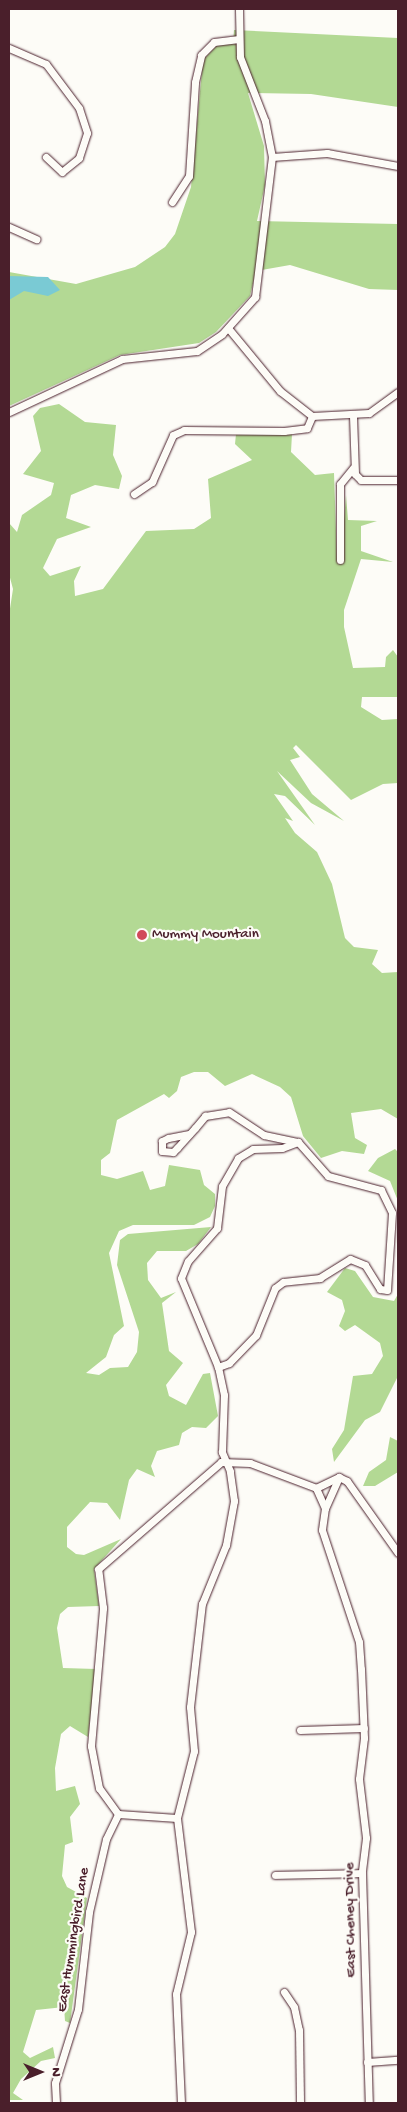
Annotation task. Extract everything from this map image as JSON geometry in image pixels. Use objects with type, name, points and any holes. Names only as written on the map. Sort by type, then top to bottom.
[{"type":"street","points":[[9,412],[122,358],[198,351],[228,328],[259,286],[260,235],[272,157],[265,121],[243,69],[239,39],[239,9]]},
{"type":"street","points":[[172,202],[189,176],[195,82],[201,55],[214,42],[239,39]]},
{"type":"street","points":[[9,48],[46,64],[79,108],[87,133],[79,158],[66,172],[57,170],[46,157]]},
{"type":"street","points":[[272,157],[334,154],[398,166]]},
{"type":"street","points":[[9,227],[36,240]]},
{"type":"street","points":[[228,328],[280,391],[312,416],[353,416],[375,410],[398,392]]},
{"type":"street","points":[[134,494],[152,482],[173,435],[184,430],[307,428],[312,416]]},
{"type":"street","points":[[353,416],[353,468],[361,480],[398,480]]},
{"type":"street","points":[[340,560],[340,484],[353,468]]},
{"type":"street","points":[[189,1134],[205,1116],[224,1111],[264,1134],[298,1142],[328,1176],[377,1188],[387,1197],[392,1213],[390,1286],[380,1290],[365,1265],[350,1259],[320,1278],[283,1282],[275,1288],[256,1335],[229,1363],[218,1367]]},
{"type":"street","points":[[181,2103],[176,1994],[191,1932],[177,1818],[194,1751],[190,1707],[202,1604],[234,1516],[226,1461],[222,1452],[224,1395],[218,1367],[182,1287],[183,1270],[217,1228],[222,1186],[242,1153],[298,1142]]},
{"type":"street","points":[[177,1818],[118,1814],[99,1788],[91,1746],[102,1608],[98,1570],[226,1461],[250,1463],[316,1488],[325,1508]]},
{"type":"street","points":[[316,1488],[339,1477],[347,1481],[398,1553]]},
{"type":"street","name":"East Cheney Drive","points":[[339,1477],[325,1508],[322,1530],[359,1642],[364,1728],[359,1779],[366,1838],[362,1874],[369,2103]]},
{"type":"street","points":[[300,1730],[364,1728]]},
{"type":"street","name":"East Hummingbird Lane","points":[[56,2103],[55,2083],[78,2009],[89,1912],[106,1839],[118,1814]]},
{"type":"street","points":[[275,1875],[362,1874]]},
{"type":"street","points":[[284,1992],[294,2008],[299,2030],[300,2103]]},
{"type":"street","points":[[367,2062],[398,2060]]},
{"type":"green space","points":[[234,30],[398,38],[398,107],[311,94],[248,93],[264,146],[265,185],[257,221],[398,224],[398,290],[369,289],[290,265],[256,271],[250,296],[216,332],[199,343],[120,355],[9,406],[9,272],[76,284],[135,267],[165,247],[175,234],[191,187],[203,60],[218,44],[233,44]]},
{"type":"green space","points":[[59,404],[85,422],[116,425],[113,455],[122,476],[119,489],[95,485],[71,495],[66,518],[91,527],[57,539],[43,568],[50,576],[81,566],[74,581],[75,596],[103,589],[146,531],[194,529],[211,518],[208,479],[252,460],[235,444],[236,434],[292,434],[291,452],[315,475],[334,473],[337,560],[341,560],[346,495],[348,520],[377,521],[361,526],[361,551],[393,562],[361,559],[344,610],[344,627],[353,668],[385,667],[386,657],[393,650],[398,657],[398,697],[362,697],[361,707],[382,720],[398,719],[398,783],[383,784],[351,800],[296,745],[293,748],[300,757],[290,760],[312,794],[344,821],[311,803],[277,771],[315,825],[285,796],[274,794],[293,821],[285,818],[295,833],[317,852],[332,884],[345,938],[354,947],[378,950],[372,964],[382,973],[398,972],[398,1119],[381,1109],[351,1113],[355,1138],[367,1145],[364,1154],[342,1151],[321,1158],[303,1136],[291,1097],[280,1087],[252,1074],[225,1086],[208,1072],[194,1072],[181,1077],[177,1091],[169,1098],[164,1094],[117,1120],[110,1153],[101,1160],[101,1175],[117,1179],[143,1171],[150,1190],[165,1186],[169,1165],[200,1170],[204,1185],[215,1194],[215,1206],[210,1217],[194,1225],[133,1225],[119,1231],[109,1253],[124,1326],[114,1335],[106,1357],[86,1373],[99,1375],[110,1368],[128,1367],[137,1352],[139,1332],[117,1265],[120,1240],[128,1234],[211,1227],[198,1244],[186,1251],[157,1251],[147,1263],[148,1280],[161,1298],[176,1292],[162,1303],[169,1351],[183,1363],[166,1385],[169,1396],[186,1405],[203,1374],[210,1373],[218,1416],[206,1428],[192,1427],[182,1433],[179,1445],[157,1451],[151,1466],[155,1477],[137,1469],[129,1480],[120,1520],[107,1503],[90,1502],[67,1527],[67,1547],[76,1554],[84,1555],[121,1539],[94,1569],[99,1606],[68,1607],[60,1614],[57,1628],[63,1668],[96,1669],[88,1737],[70,1726],[61,1734],[55,1768],[56,1791],[75,1786],[80,1804],[70,1817],[73,1842],[65,1845],[62,1876],[67,1887],[87,1898],[70,2023],[65,2021],[64,2007],[36,2010],[23,2052],[30,2058],[53,2047],[55,2058],[41,2061],[21,2079],[13,2093],[23,2100],[9,2100],[9,615],[13,589],[9,574],[9,523],[17,532],[22,515],[51,495],[54,483],[23,474],[41,451],[33,416],[40,408]]},
{"type":"green space","points":[[395,1149],[398,1152],[398,1201],[390,1181],[368,1171],[378,1158]]},
{"type":"green space","points":[[345,1268],[355,1271],[373,1297],[394,1301],[398,1294],[398,1376],[380,1412],[365,1420],[334,1462],[332,1449],[344,1430],[353,1376],[372,1374],[383,1356],[380,1343],[355,1325],[345,1331],[339,1326],[345,1311],[342,1300],[327,1292]]},
{"type":"green space","points":[[390,1437],[398,1441],[398,1472],[375,1486],[363,1486],[369,1472],[386,1460]]},
{"type":"water","points":[[9,276],[48,277],[60,290],[48,296],[24,291],[9,300]]},
{"type":"place","name":"Mummy Mountain","points":[[142,935]]}]
